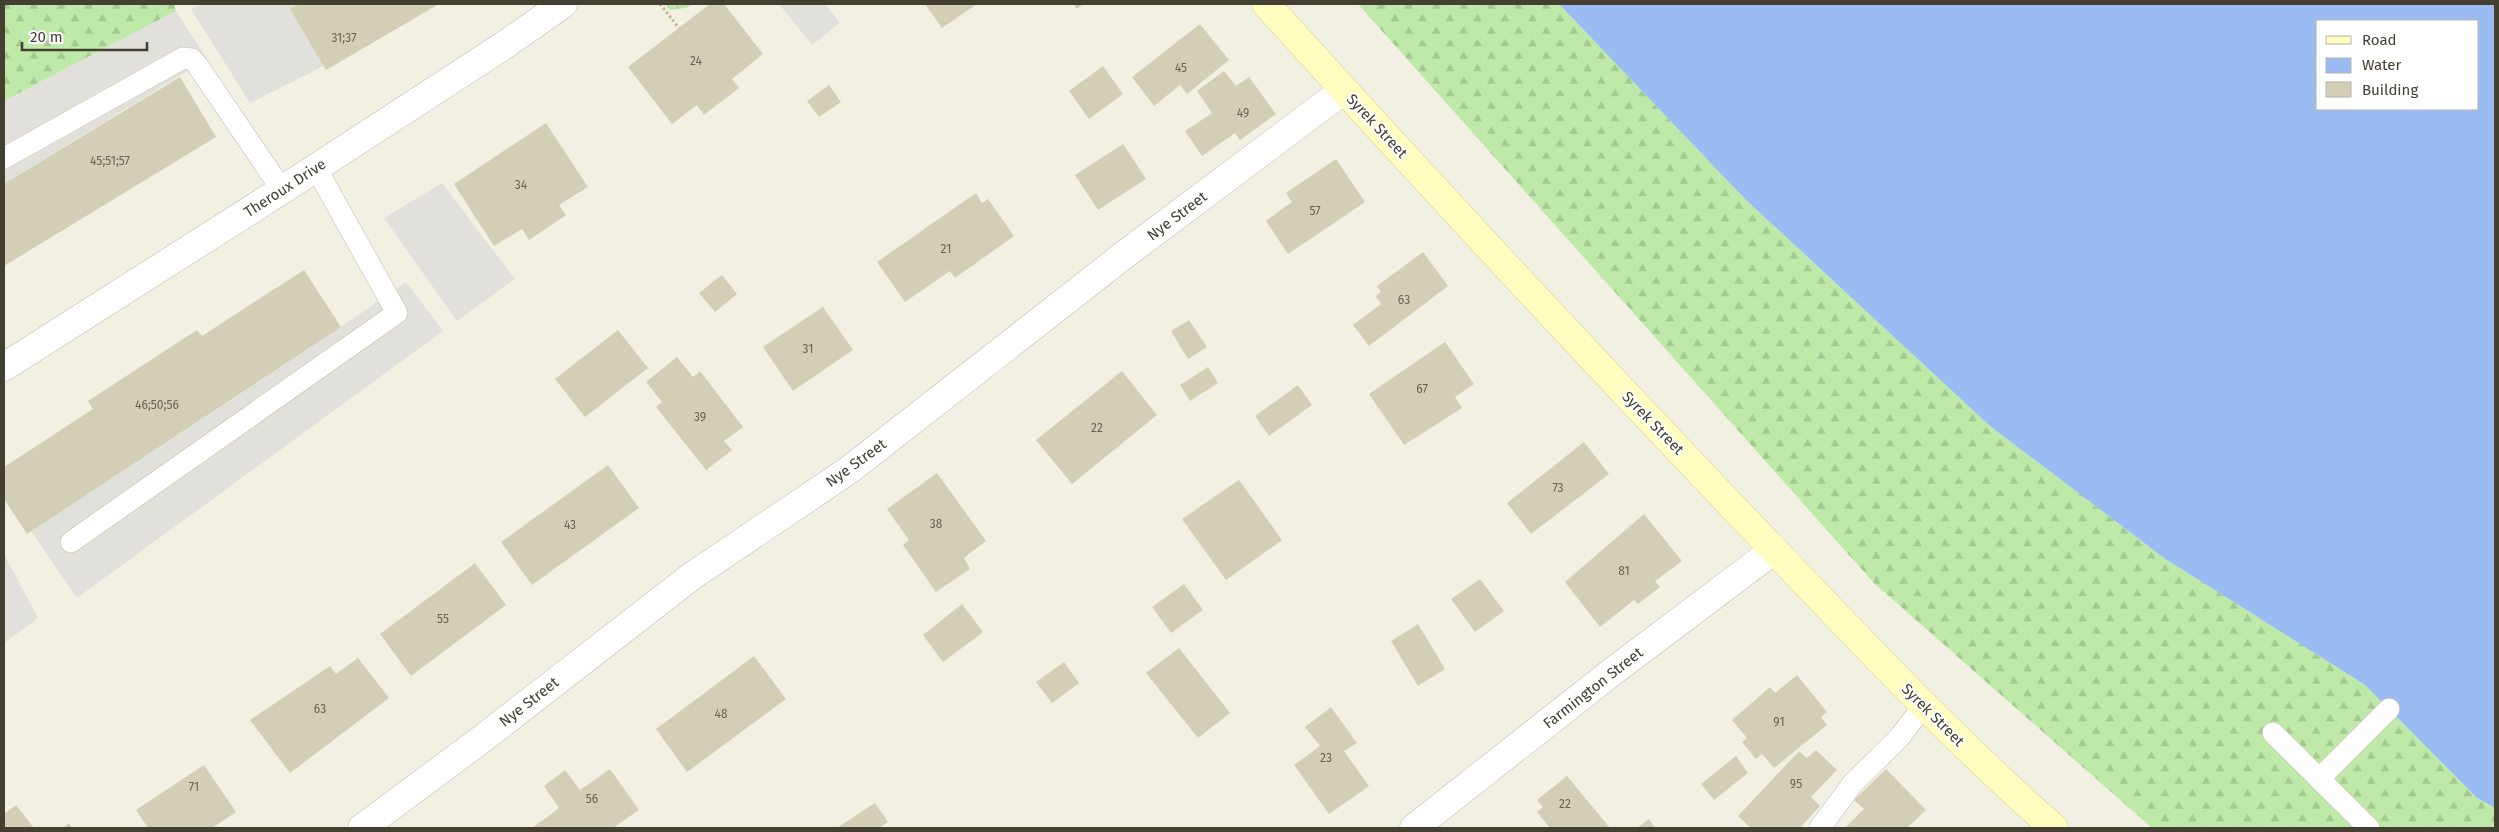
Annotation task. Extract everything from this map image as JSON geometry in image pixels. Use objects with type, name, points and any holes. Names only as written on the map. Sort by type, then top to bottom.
[{"type":"main road","name":"Syrek Street","points":[[1266,4],[1589,355],[1774,550],[2000,781],[2054,828]]},
{"type":"street","name":"Theroux Drive","points":[[4,367],[316,168],[564,4]]},
{"type":"street","name":"Nye Street","points":[[362,828],[692,576],[849,470],[1128,252],[1344,90]]},
{"type":"street","name":"Farmington Street","points":[[1414,828],[1604,678],[1774,550]]},
{"type":"lane","points":[[4,158],[183,58],[192,59],[282,190]]},
{"type":"lane","points":[[71,542],[397,313],[316,168]]},
{"type":"lane","points":[[1820,828],[1853,783],[1900,738],[1924,705]]},
{"type":"lane","points":[[2319,779],[2389,709]]},
{"type":"lane","points":[[2273,733],[2369,828]]},
{"type":"path","points":[[660,4],[679,28]]},
{"type":"green space","points":[[4,4],[174,4],[176,11],[4,101]]},
{"type":"green space","points":[[665,4],[694,4],[685,8],[670,10]]},
{"type":"green space","points":[[1358,4],[1559,4],[1745,199],[1990,426],[2164,558],[2365,685],[2477,798],[2495,808],[2495,828],[2152,828],[1874,583]]},
{"type":"shaded area","points":[[202,4],[300,4],[291,9],[324,66],[250,103],[191,9]]},
{"type":"shaded area","points":[[779,4],[825,4],[840,23],[812,45]]},
{"type":"shaded area","points":[[176,11],[207,59],[4,184],[4,101]]},
{"type":"shaded area","points":[[442,183],[515,279],[457,321],[384,218]]},
{"type":"shaded area","points":[[406,282],[443,331],[77,598],[31,531],[341,327]]},
{"type":"shaded area","points":[[4,554],[38,618],[4,643]]},
{"type":"water","points":[[1559,4],[2495,4],[2495,808],[2477,798],[2365,685],[2164,558],[1990,426],[1745,199]]},
{"type":"building","points":[[300,4],[439,4],[326,70],[290,9]]},
{"type":"building","points":[[710,4],[724,4],[763,54],[732,79],[739,88],[704,115],[697,105],[672,124],[628,67]]},
{"type":"building","points":[[925,4],[977,4],[942,28]]},
{"type":"building","points":[[1073,4],[1083,4],[1077,9]]},
{"type":"building","points":[[1200,24],[1229,60],[1187,94],[1180,85],[1154,106],[1132,77]]},
{"type":"building","points":[[1103,66],[1123,94],[1089,119],[1069,91]]},
{"type":"building","points":[[1224,71],[1236,86],[1249,77],[1276,114],[1240,140],[1235,133],[1202,156],[1185,131],[1212,113],[1197,91]]},
{"type":"building","points":[[180,77],[216,137],[4,266],[4,184]]},
{"type":"building","points":[[829,85],[841,102],[819,117],[807,101]]},
{"type":"building","points":[[546,123],[588,187],[559,205],[566,215],[529,240],[522,229],[494,246],[454,184]]},
{"type":"building","points":[[1123,144],[1146,179],[1098,210],[1075,175]]},
{"type":"building","points":[[1336,159],[1365,202],[1288,254],[1266,221],[1292,202],[1286,193]]},
{"type":"building","points":[[976,193],[982,203],[988,199],[1014,236],[955,278],[950,271],[905,302],[877,262]]},
{"type":"building","points":[[1423,252],[1448,286],[1369,346],[1353,325],[1381,304],[1376,296],[1381,292],[1377,286]]},
{"type":"building","points":[[304,270],[341,327],[27,534],[4,499],[4,467],[93,409],[88,401],[197,330],[202,336]]},
{"type":"building","points":[[722,275],[737,294],[715,312],[699,293]]},
{"type":"building","points":[[823,307],[853,350],[793,391],[763,347]]},
{"type":"building","points":[[1189,320],[1207,347],[1188,359],[1171,331]]},
{"type":"building","points":[[618,330],[648,368],[585,417],[555,379]]},
{"type":"building","points":[[1445,342],[1474,384],[1455,397],[1462,408],[1404,445],[1369,394]]},
{"type":"building","points":[[677,357],[693,377],[700,371],[743,427],[724,441],[732,450],[706,470],[656,407],[662,402],[646,382]]},
{"type":"building","points":[[1208,367],[1218,383],[1190,401],[1180,385]]},
{"type":"building","points":[[1122,371],[1157,415],[1072,484],[1036,440]]},
{"type":"building","points":[[1298,385],[1312,405],[1269,436],[1255,416]]},
{"type":"building","points":[[1584,442],[1609,474],[1531,534],[1507,503]]},
{"type":"building","points":[[608,465],[639,508],[532,585],[501,542]]},
{"type":"building","points":[[937,473],[986,541],[964,558],[970,569],[936,592],[903,545],[909,540],[887,509]]},
{"type":"building","points":[[1239,480],[1282,540],[1226,580],[1182,519]]},
{"type":"building","points":[[1644,514],[1682,561],[1655,581],[1660,587],[1638,604],[1634,600],[1600,627],[1565,582]]},
{"type":"building","points":[[475,563],[506,605],[411,676],[380,634]]},
{"type":"building","points":[[1480,579],[1504,611],[1475,632],[1451,599]]},
{"type":"building","points":[[1184,584],[1203,610],[1171,633],[1152,607]]},
{"type":"building","points":[[962,604],[983,632],[943,662],[923,635]]},
{"type":"building","points":[[1418,624],[1445,669],[1418,686],[1391,641]]},
{"type":"building","points":[[1179,648],[1230,713],[1198,738],[1146,673]]},
{"type":"building","points":[[754,656],[786,699],[687,772],[656,729]]},
{"type":"building","points":[[358,658],[389,698],[290,773],[250,720],[330,666],[336,674]]},
{"type":"building","points":[[1064,662],[1079,683],[1052,703],[1036,682]]},
{"type":"building","points":[[1797,675],[1827,712],[1821,717],[1827,725],[1774,768],[1762,754],[1756,759],[1742,742],[1747,738],[1732,720],[1770,687],[1775,693]]},
{"type":"building","points":[[1331,707],[1357,743],[1344,751],[1369,786],[1329,814],[1294,765],[1320,746],[1305,727]]},
{"type":"building","points":[[1816,750],[1837,770],[1811,797],[1820,806],[1800,828],[1751,828],[1738,816],[1799,751],[1807,758]]},
{"type":"building","points":[[1736,756],[1748,773],[1714,800],[1701,784]]},
{"type":"building","points":[[204,765],[236,812],[212,828],[148,828],[136,810]]},
{"type":"building","points":[[610,769],[639,810],[613,828],[532,828],[559,808],[544,786],[565,770],[580,790]]},
{"type":"building","points":[[1886,769],[1926,810],[1907,828],[1845,828],[1864,809],[1854,800]]},
{"type":"building","points":[[1567,776],[1610,828],[1550,828],[1537,812],[1543,807],[1537,800]]},
{"type":"building","points":[[875,803],[888,822],[879,828],[837,828]]},
{"type":"building","points":[[16,805],[34,828],[4,828],[4,814]]},
{"type":"building","points":[[1649,819],[1655,828],[1637,828]]},
{"type":"building","points":[[69,823],[72,828],[63,828]]}]
